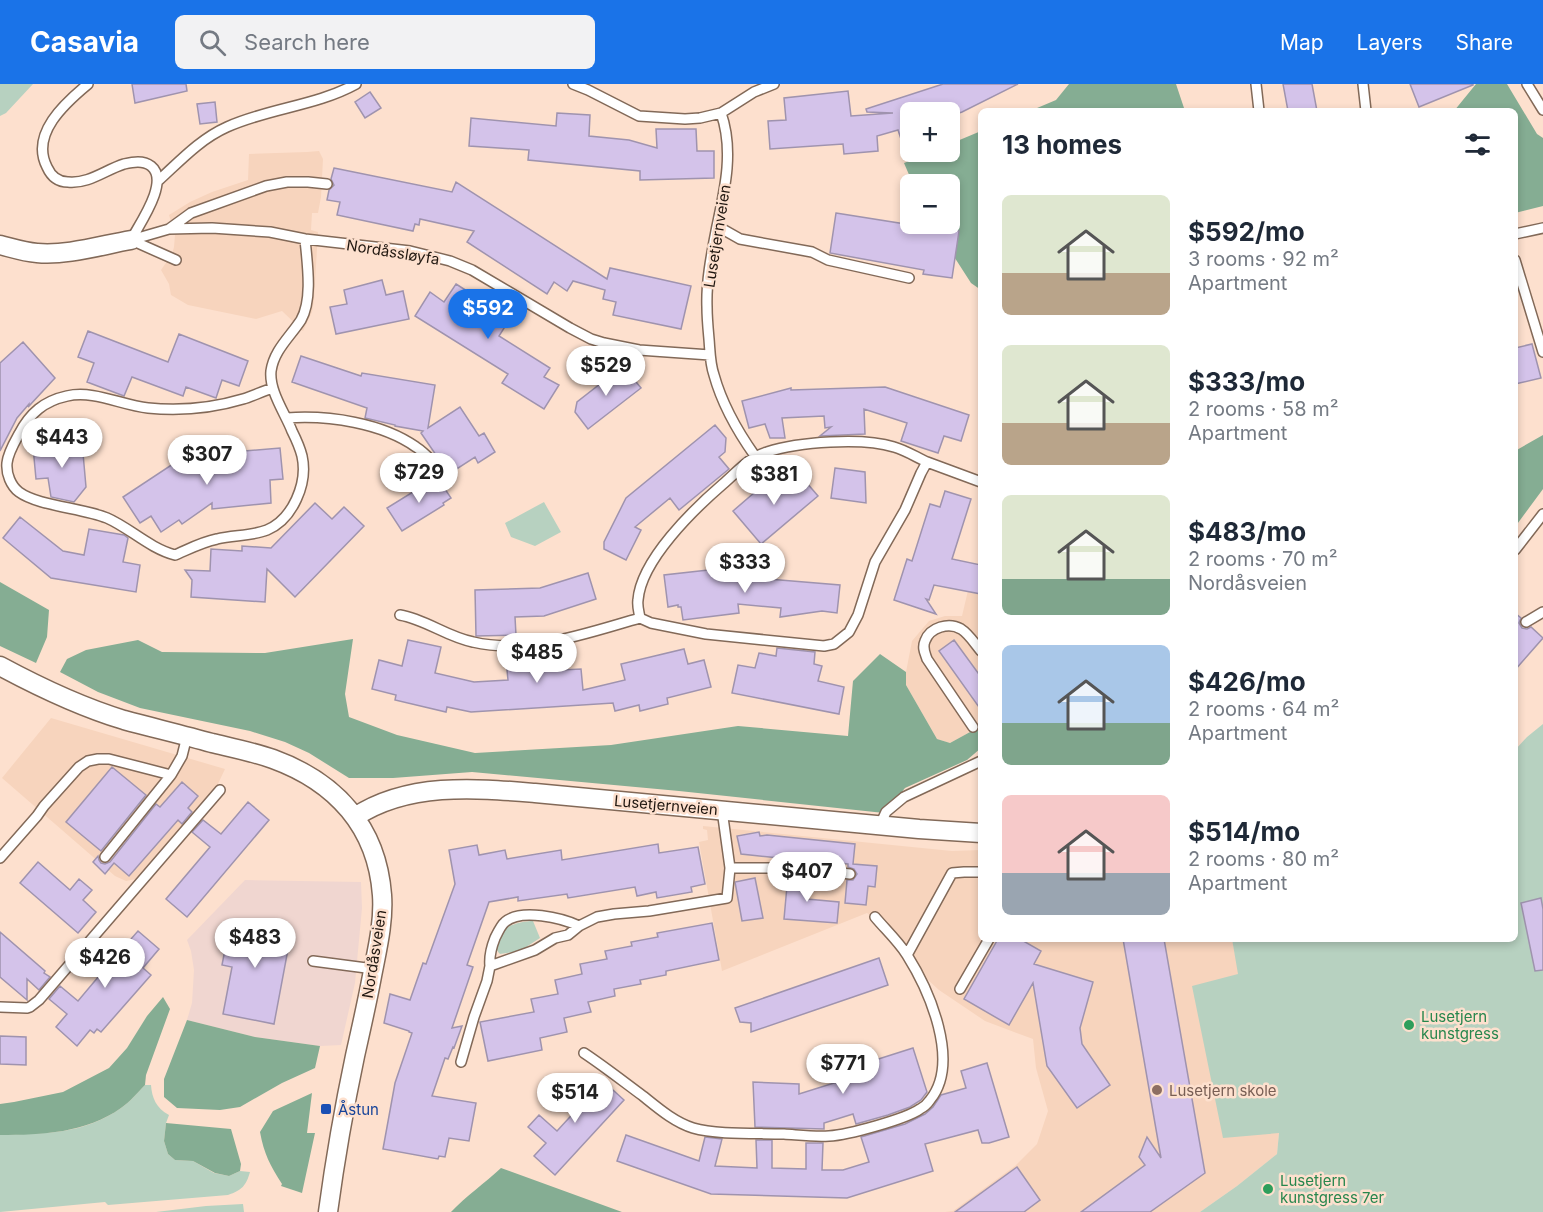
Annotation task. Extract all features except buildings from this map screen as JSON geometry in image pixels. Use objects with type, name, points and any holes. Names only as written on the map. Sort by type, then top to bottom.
[{"type":"street","name":"Nordåssløyfa","points":[[0,245],[50,253],[131,240]]},
{"type":"street","name":"Nordåsveien","points":[[0,666],[39,686],[122,719],[250,752],[288,765],[330,789],[355,817],[370,845],[380,876],[382,915],[374,969],[341,1126],[328,1212]]},
{"type":"street","name":"Lusetjernveien","points":[[355,817],[367,809],[392,799],[453,789],[514,791],[978,833]]},
{"type":"lane","points":[[88,84],[68,102],[44,134],[42,145],[46,165],[50,173],[61,181],[75,182],[96,177],[124,165],[147,163],[157,173],[158,181],[154,196],[131,240],[176,260]]},
{"type":"lane","points":[[158,181],[209,136],[227,127],[260,114],[318,99],[356,84]]},
{"type":"lane","points":[[573,84],[639,116],[685,119],[722,113],[754,92],[774,84]]},
{"type":"lane","points":[[1256,84],[1259,108]]},
{"type":"lane","points":[[1363,84],[1366,108]]},
{"type":"lane","points":[[1527,84],[1543,110]]},
{"type":"lane","name":"Lusetjernveien","points":[[722,113],[728,144],[724,193],[709,273],[707,306],[710,355],[713,374],[723,400],[744,441],[755,456]]},
{"type":"lane","points":[[169,229],[191,213],[266,186],[287,182],[327,184]]},
{"type":"lane","points":[[717,226],[740,238],[812,252],[828,260],[909,278]]},
{"type":"lane","name":"Nordåssløyfa","points":[[131,240],[169,229],[212,228],[247,230],[410,251],[472,270],[591,339],[639,350],[710,355]]},
{"type":"lane","points":[[1518,233],[1543,228]]},
{"type":"lane","points":[[273,388],[235,401],[180,409],[145,408],[83,394],[60,398],[39,407],[22,427],[10,452],[7,464],[9,477],[19,492],[41,501],[99,514],[155,547],[175,555],[204,542],[263,531],[276,525],[290,509],[302,483],[304,472],[302,456],[273,388],[271,374],[275,356],[301,320],[307,302],[305,239]]},
{"type":"lane","points":[[1518,270],[1543,352]]},
{"type":"lane","points":[[287,418],[319,417],[379,429],[415,446],[437,465]]},
{"type":"lane","points":[[640,618],[638,600],[642,584],[649,568],[668,540],[681,523],[755,456],[828,442],[876,443],[895,447],[978,481]]},
{"type":"lane","points":[[400,615],[458,639],[490,645],[511,646],[552,642],[640,618],[651,623],[725,637],[817,646],[834,644],[849,632],[858,615],[875,562],[905,510],[927,462]]},
{"type":"lane","points":[[1518,546],[1543,514]]},
{"type":"lane","points":[[1526,622],[1543,612]]},
{"type":"lane","points":[[973,727],[927,660],[924,650],[925,641],[930,633],[940,627],[949,626],[961,629],[978,647]]},
{"type":"lane","points":[[105,857],[171,775],[182,756],[187,736]]},
{"type":"lane","points":[[0,858],[79,767],[88,761],[109,759],[171,775]]},
{"type":"lane","points":[[880,825],[886,812],[904,796],[978,762]]},
{"type":"lane","points":[[0,1007],[27,1008],[39,1000],[220,790]]},
{"type":"lane","points":[[490,966],[535,950],[555,938],[568,935],[579,926],[597,917],[727,898],[730,868],[722,810]]},
{"type":"lane","points":[[730,868],[794,868],[850,874]]},
{"type":"lane","points":[[907,955],[952,873],[978,872]]},
{"type":"lane","points":[[461,1062],[487,981],[490,966],[489,955],[505,922],[514,918],[537,915],[567,920],[579,926]]},
{"type":"lane","points":[[584,1053],[665,1113],[693,1128],[726,1132],[830,1136],[915,1112],[935,1093],[944,1058],[942,1038],[918,975],[907,955],[875,916]]},
{"type":"lane","points":[[960,989],[987,942]]},
{"type":"lane","points":[[313,961],[374,969]]},
{"type":"shaded area","points":[[319,151],[323,159],[321,197],[318,213],[312,213],[311,230],[318,232],[314,300],[312,312],[303,331],[282,311],[256,319],[188,305],[171,295],[169,284],[161,270],[174,247],[175,235],[169,215],[212,192],[248,180],[249,154]]},
{"type":"shaded area","points":[[974,565],[978,566],[978,728],[950,743],[937,739],[906,685],[906,672],[912,641],[929,621],[945,616],[962,616]]},
{"type":"shaded area","points":[[51,718],[225,769],[217,786],[136,879],[126,881],[115,876],[2,778]]},
{"type":"shaded area","name":"Lusetjern skole","points":[[703,826],[952,851],[978,850],[978,942],[1233,942],[1279,1132],[1277,1154],[1200,1212],[945,1212],[953,1211],[1015,1166],[1037,1144],[1048,1111],[1036,1068],[1033,1039],[985,1021],[939,990],[918,971],[887,927],[867,913],[722,971],[699,842],[708,840],[707,830],[703,829]]},
{"type":"shaded area","points":[[245,880],[361,882],[362,908],[355,983],[341,1045],[320,1046],[255,1037],[187,1020],[192,1003],[194,970],[187,940]]},
{"type":"green space","points":[[0,84],[33,84],[6,113],[0,116]]},
{"type":"green space","points":[[1069,84],[1176,84],[1184,108],[1037,108],[1056,100]]},
{"type":"green space","points":[[1476,84],[1507,84],[1537,134],[1543,138],[1543,206],[1518,212],[1518,108],[1456,108]]},
{"type":"green space","points":[[978,132],[978,288],[971,283],[939,234],[960,234],[960,174],[909,174],[904,163],[960,162],[960,140]]},
{"type":"green space","points":[[1543,435],[1543,489],[1518,523],[1518,449]]},
{"type":"green space","points":[[544,502],[561,532],[535,546],[511,537],[505,523]]},
{"type":"green space","points":[[0,582],[49,610],[47,637],[36,663],[0,646]]},
{"type":"green space","points":[[353,639],[345,694],[349,717],[397,735],[475,753],[611,745],[738,726],[848,736],[853,681],[880,654],[906,672],[906,685],[937,739],[950,743],[978,728],[978,751],[967,760],[905,788],[884,813],[472,772],[393,778],[349,778],[309,753],[285,742],[250,731],[140,708],[98,692],[60,672],[67,659],[86,650],[138,640],[162,652],[265,653]]},
{"type":"green space","name":"Lusetjern kunstgress","points":[[1543,724],[1543,1212],[1200,1212],[1277,1154],[1279,1133],[1223,1138],[1192,986],[1238,974],[1233,942],[1518,942],[1518,747]]},
{"type":"green space","points":[[533,921],[540,938],[520,951],[500,954],[497,950],[498,945],[506,929],[517,923]]},
{"type":"green space","points":[[163,997],[170,1009],[146,1075],[145,1085],[127,1103],[107,1116],[78,1128],[48,1133],[0,1135],[0,1104],[63,1092],[109,1068],[127,1048],[147,1016]]},
{"type":"green space","points":[[187,1020],[255,1037],[320,1046],[315,1068],[282,1083],[240,1107],[220,1110],[177,1108],[164,1097],[164,1079]]},
{"type":"green space","points":[[145,1085],[151,1085],[156,1102],[169,1115],[164,1141],[168,1154],[175,1160],[193,1161],[214,1173],[229,1176],[240,1171],[250,1172],[243,1187],[228,1195],[108,1205],[105,1202],[0,1212],[0,1135],[33,1134],[78,1128],[107,1117],[124,1106]]},
{"type":"green space","points":[[312,1093],[307,1133],[315,1133],[302,1193],[281,1186],[266,1153],[260,1132],[273,1111]]},
{"type":"green space","points":[[166,1123],[231,1129],[241,1164],[240,1171],[229,1176],[215,1173],[193,1161],[175,1160],[168,1154],[164,1141]]},
{"type":"green space","points":[[501,1168],[622,1212],[451,1212]]},
{"type":"green space","points":[[243,1204],[244,1212],[156,1212],[206,1206]]},
{"type":"place","name":"Lusetjern kunstgress","points":[[1409,1025]]},
{"type":"place","name":"Lusetjern skole","points":[[1157,1090]]},
{"type":"place","name":"Åstun","points":[[326,1109]]},
{"type":"place","name":"Lusetjern kunstgress 7er","points":[[1268,1189]]}]
